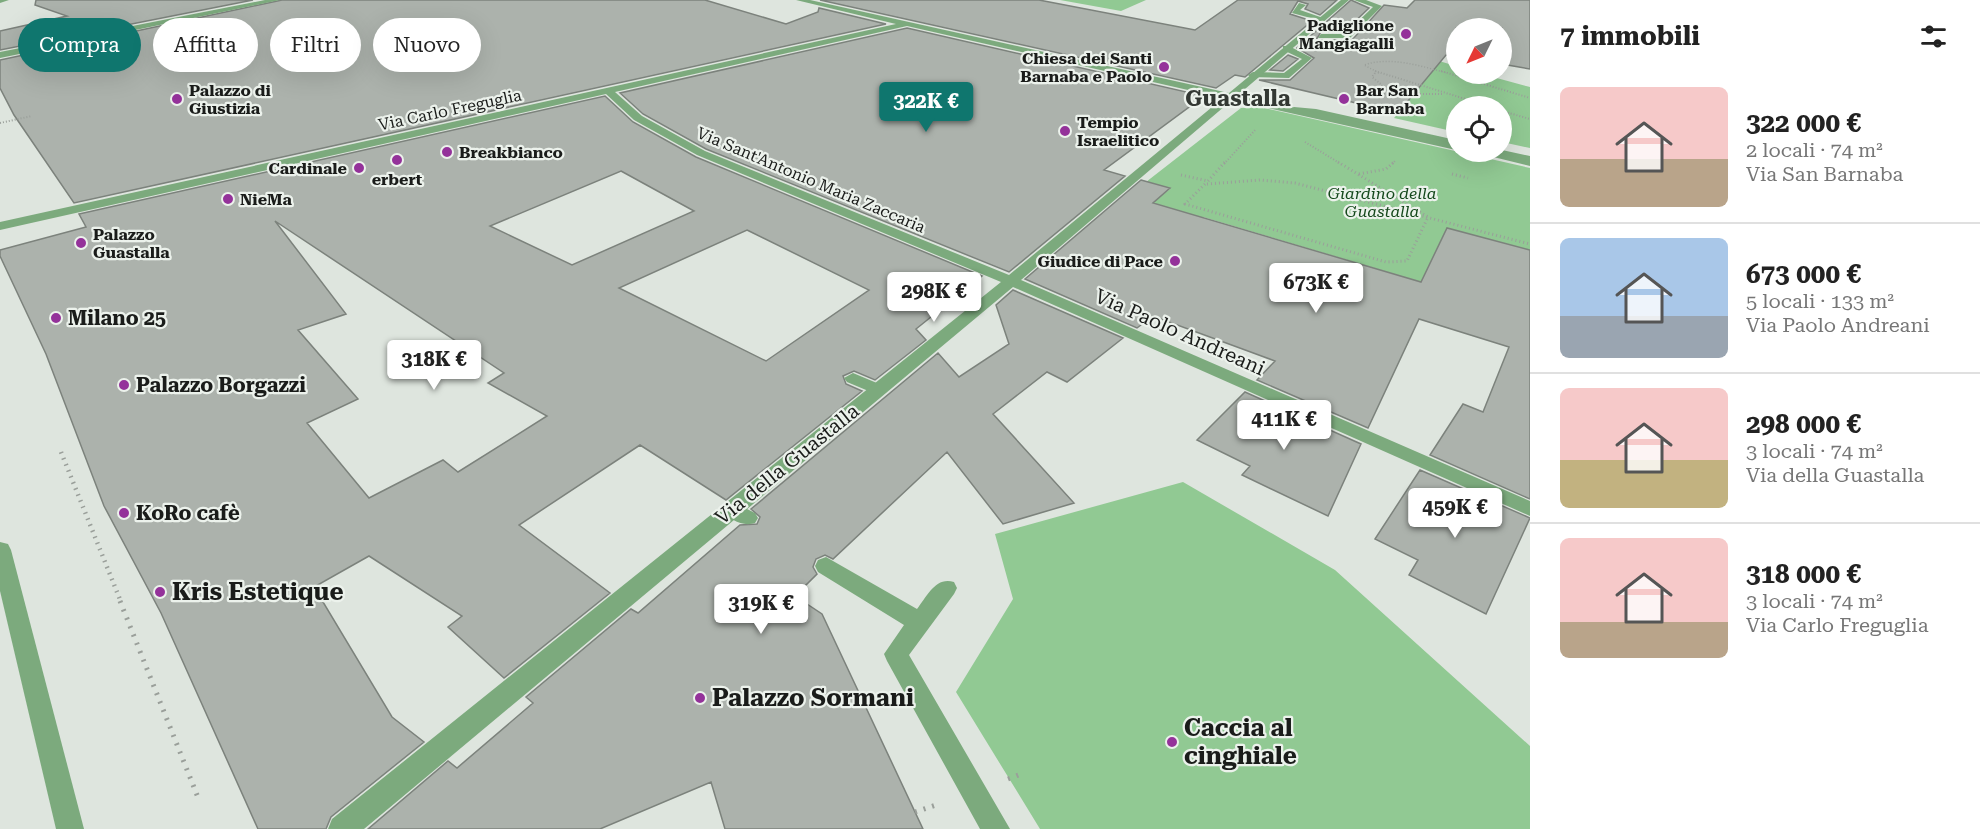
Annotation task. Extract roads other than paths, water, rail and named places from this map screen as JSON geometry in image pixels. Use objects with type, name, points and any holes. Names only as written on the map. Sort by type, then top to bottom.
[{"type":"street","points":[[0,1],[5,0]]},
{"type":"street","points":[[0,55],[276,0]]},
{"type":"street","points":[[800,0],[1446,143]]},
{"type":"street","points":[[818,4],[829,0]]},
{"type":"street","name":"Via della Guastalla","points":[[342,829],[740,514],[878,390],[1345,0]]},
{"type":"street","points":[[1322,36],[1347,36],[1378,6],[1358,0]]},
{"type":"street","points":[[1305,3],[1295,11],[1322,19]]},
{"type":"street","name":"Via Carlo Freguglia","points":[[0,226],[907,24]]},
{"type":"street","points":[[1253,75],[1286,76],[1308,58],[1286,48]]},
{"type":"street","name":"Via Sant'Antonio Maria Zaccaria","points":[[609,92],[638,118],[700,153],[1011,281]]},
{"type":"street","points":[[1512,156],[1530,161]]},
{"type":"street","points":[[1512,158],[1530,161]]},
{"type":"street","name":"Via Paolo Andreani","points":[[1011,281],[1530,509]]},
{"type":"street","points":[[853,378],[878,390]]},
{"type":"street","points":[[0,550],[22,630],[70,829]]},
{"type":"street","points":[[826,566],[920,623]]},
{"type":"street","points":[[946,588],[896,654],[996,829]]},
{"type":"place","name":"Padiglione Mangiagalli","points":[[1406,34]]},
{"type":"place","name":"Chiesa dei Santi Barnaba e Paolo","points":[[1164,67]]},
{"type":"place","name":"Palazzo di Giustizia","points":[[177,99]]},
{"type":"place","name":"Bar San Barnaba","points":[[1344,99]]},
{"type":"place","name":"Tempio Israelitico","points":[[1065,131]]},
{"type":"place","name":"Breakbianco","points":[[447,152]]},
{"type":"place","name":"erbert","points":[[397,160]]},
{"type":"place","name":"Cardinale","points":[[359,168]]},
{"type":"place","name":"NieMa","points":[[228,199]]},
{"type":"place","name":"Palazzo Guastalla","points":[[81,243]]},
{"type":"place","name":"Giudice di Pace","points":[[1175,261]]},
{"type":"place","name":"Milano 25","points":[[56,318]]},
{"type":"place","name":"Palazzo Borgazzi","points":[[124,385]]},
{"type":"place","name":"KoRo cafè","points":[[124,513]]},
{"type":"place","name":"Kris Estetique","points":[[160,592]]},
{"type":"place","name":"Palazzo Sormani","points":[[700,698]]},
{"type":"place","name":"Caccia al cinghiale","points":[[1172,742]]},
{"type":"district","name":"Guastalla","points":[[1238,98]]},
{"type":"park label","name":"Giardino della Guastalla","points":[[1382,202]]}]
